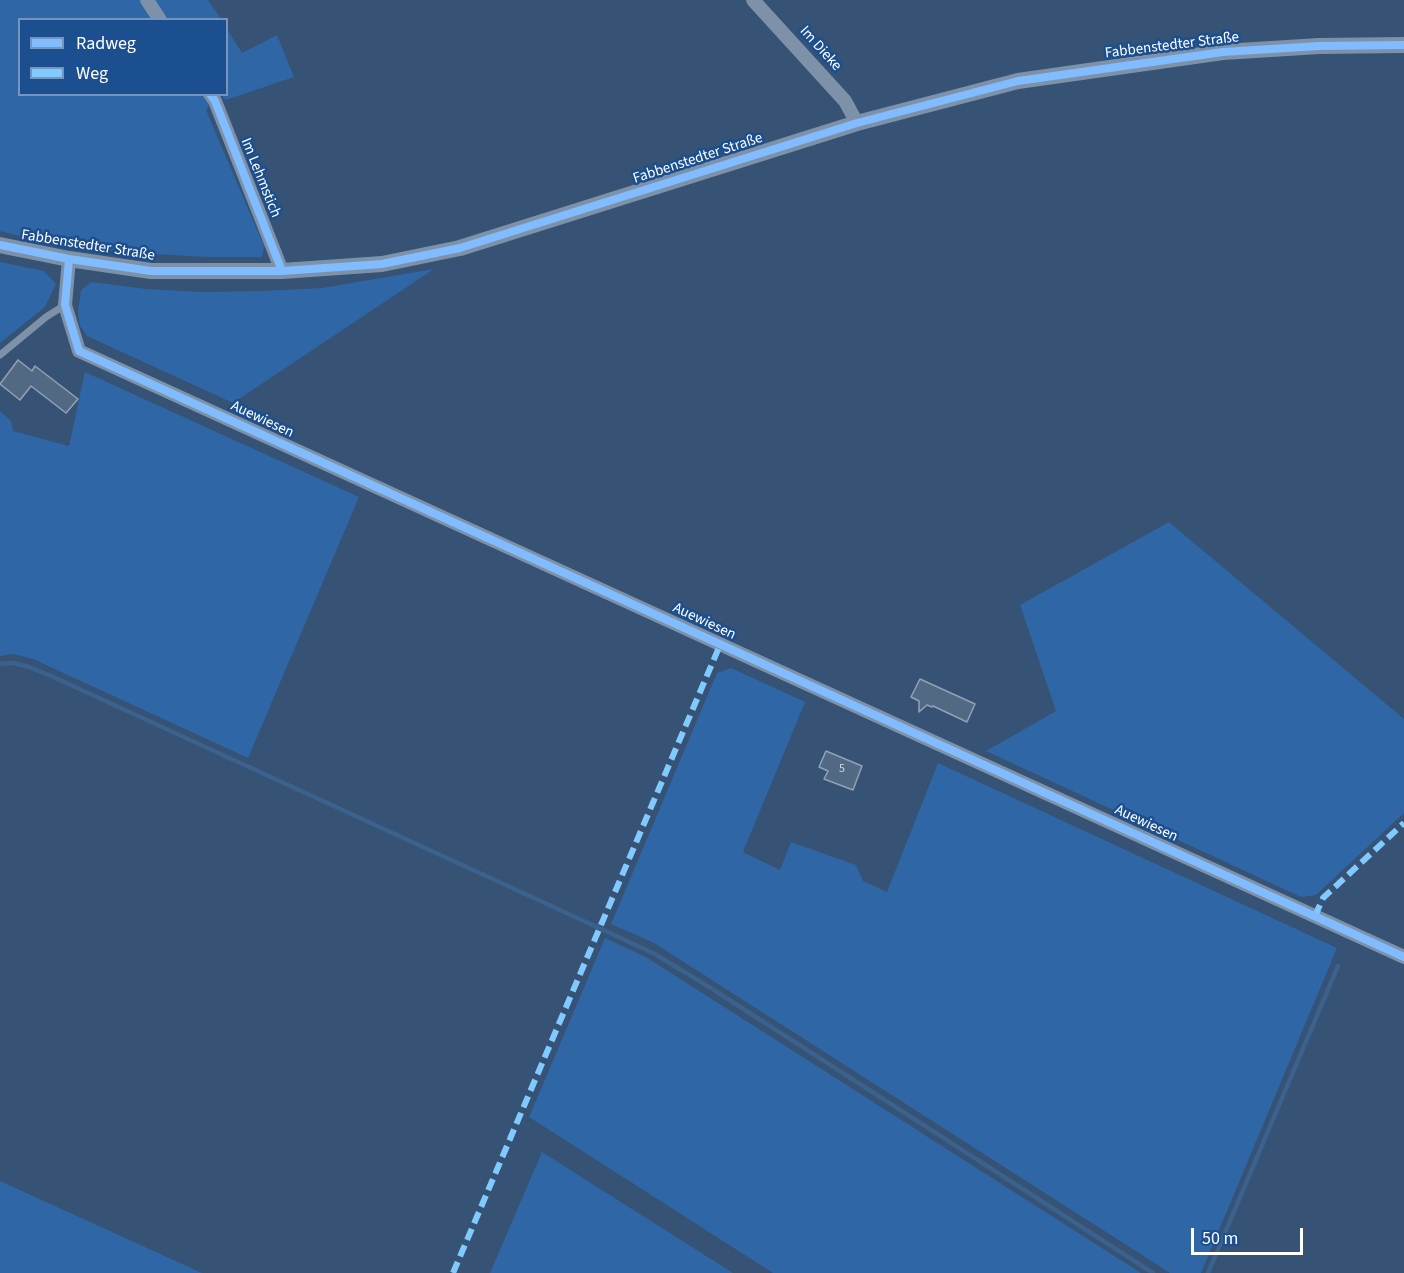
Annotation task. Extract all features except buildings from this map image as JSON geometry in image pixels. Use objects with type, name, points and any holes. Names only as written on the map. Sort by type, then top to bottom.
[{"type":"street","points":[[147,0],[159,18]]},
{"type":"street","name":"Im Dieke","points":[[753,0],[845,101],[857,123]]},
{"type":"street","name":"Fabbenstedter Straße","points":[[0,245],[69,259],[151,271],[282,272],[382,264],[460,248],[857,123],[1018,81],[1211,53],[1319,46],[1404,45]]},
{"type":"street","name":"Im Lehmstich","points":[[211,96],[282,272]]},
{"type":"street","name":"Auewiesen","points":[[69,259],[65,305],[79,351],[1404,957]]},
{"type":"lane","points":[[0,355],[46,317],[65,305]]},
{"type":"shaded area","points":[[0,0],[208,0],[220,18],[18,18],[18,96],[215,96],[206,110],[264,246],[262,257],[209,257],[96,249],[39,241],[0,231]]},
{"type":"shaded area","points":[[228,31],[242,53],[277,35],[294,77],[226,100],[222,96],[228,96]]},
{"type":"shaded area","points":[[0,262],[44,271],[56,284],[45,307],[0,343]]},
{"type":"shaded area","points":[[434,269],[233,403],[87,336],[80,326],[78,312],[81,290],[91,282],[147,289],[202,292],[262,291],[322,288]]},
{"type":"shaded area","points":[[85,372],[359,497],[248,758],[33,659],[14,654],[0,656],[0,411],[11,421],[13,431],[69,446]]},
{"type":"shaded area","points":[[1169,522],[1404,719],[1404,813],[1316,895],[1301,897],[986,751],[1056,711],[1020,605]]},
{"type":"shaded area","points":[[731,668],[805,702],[743,852],[780,870],[791,842],[856,865],[863,881],[887,892],[938,763],[1337,948],[1201,1273],[1170,1273],[654,943],[611,924],[717,673]]},
{"type":"shaded area","points":[[605,938],[646,957],[1141,1273],[773,1273],[529,1117]]},
{"type":"shaded area","points":[[542,1152],[733,1273],[490,1273]]},
{"type":"shaded area","points":[[0,1181],[202,1273],[0,1273]]},
{"type":"waterway","points":[[0,664],[13,663],[49,675],[655,954],[1153,1273]]},
{"type":"waterway","points":[[1208,1273],[1338,966]]},
{"type":"marked path","points":[[453,1273],[720,645]]},
{"type":"marked path","points":[[1315,916],[1323,898],[1404,823]]},
{"type":"cycle path","points":[[0,245],[69,259],[151,271],[282,271],[382,264],[460,248],[857,123],[1018,81],[1223,52],[1319,46],[1404,45]]},
{"type":"cycle path","points":[[211,96],[282,271]]},
{"type":"cycle path","points":[[69,259],[65,305],[79,351],[1404,957]]}]
